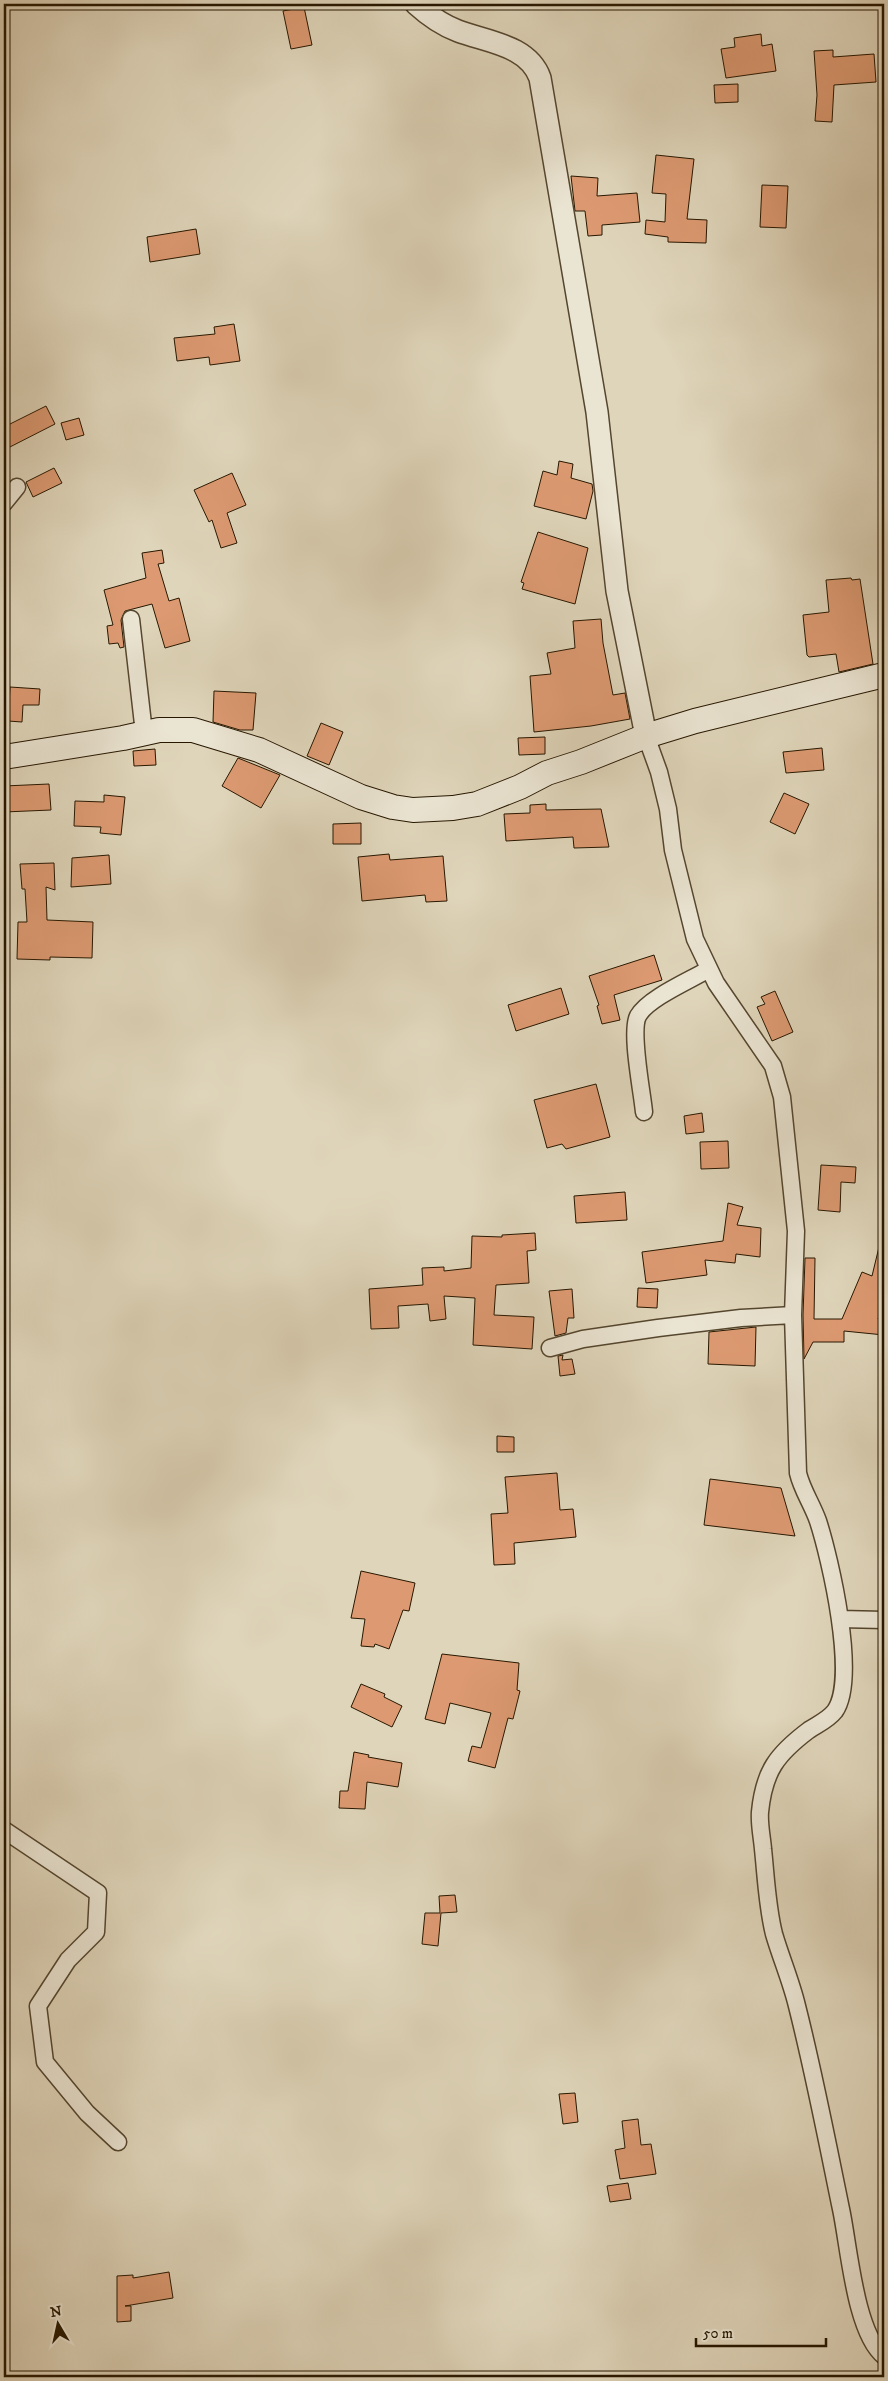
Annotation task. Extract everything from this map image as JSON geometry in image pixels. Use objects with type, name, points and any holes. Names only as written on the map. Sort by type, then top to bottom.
[{"type":"main road","points":[[4,757],[144,733],[178,729],[193,730],[232,740],[361,797],[393,807],[421,810],[476,804],[520,787],[547,773],[581,762],[646,736],[694,721],[884,675]]},
{"type":"street","points":[[416,4],[431,17],[456,31],[514,49],[524,55],[537,69],[597,412],[617,591],[646,736],[659,772],[668,809],[673,850],[695,939],[709,969],[773,1066],[782,1097],[796,1231],[793,1315],[798,1473],[803,1490],[818,1521],[840,1619],[843,1670],[838,1706],[826,1719],[789,1745],[778,1756],[771,1767],[766,1782],[760,1813],[772,1924],[799,2012],[842,2210],[862,2318],[868,2337],[884,2356]]},
{"type":"street","points":[[4,503],[16,488]]},
{"type":"street","points":[[131,618],[144,733]]},
{"type":"street","points":[[644,1112],[635,1030],[638,1016],[648,1005],[709,969]]},
{"type":"street","points":[[550,1348],[583,1338],[658,1328],[793,1315]]},
{"type":"street","points":[[840,1619],[884,1620]]},
{"type":"street","points":[[4,1830],[98,1893],[96,1932],[68,1960],[38,2006],[45,2062],[87,2113],[118,2142]]},
{"type":"building","points":[[304,7],[312,45],[291,49],[283,11]]},
{"type":"building","points":[[761,34],[762,46],[772,44],[776,71],[726,78],[721,49],[735,47],[734,38]]},
{"type":"building","points":[[833,50],[833,57],[874,54],[876,82],[834,85],[832,122],[815,121],[817,95],[814,51]]},
{"type":"building","points":[[738,84],[738,102],[715,103],[714,85]]},
{"type":"building","points":[[656,155],[694,159],[687,219],[707,220],[706,243],[668,242],[668,237],[645,234],[646,220],[665,222],[666,194],[652,193]]},
{"type":"building","points":[[571,176],[598,178],[597,196],[637,193],[640,222],[602,225],[602,235],[588,236],[585,211],[575,211]]},
{"type":"building","points":[[762,185],[788,186],[786,228],[760,227]]},
{"type":"building","points":[[196,229],[200,254],[150,262],[147,237]]},
{"type":"building","points":[[234,324],[240,361],[210,365],[209,357],[177,361],[174,338],[215,334],[214,327]]},
{"type":"building","points":[[46,406],[55,424],[4,450],[4,427]]},
{"type":"building","points":[[79,418],[84,435],[66,440],[61,423]]},
{"type":"building","points":[[559,461],[573,464],[571,478],[592,484],[593,491],[586,519],[534,506],[543,471],[557,475]]},
{"type":"building","points":[[54,468],[62,483],[33,497],[26,482]]},
{"type":"building","points":[[232,473],[246,505],[227,513],[237,543],[221,548],[212,520],[209,522],[194,490]]},
{"type":"building","points":[[538,532],[588,548],[575,604],[522,589],[524,583],[521,582]]},
{"type":"building","points":[[162,550],[164,563],[158,564],[169,601],[179,598],[190,641],[165,648],[152,604],[125,611],[121,620],[124,647],[120,648],[118,643],[109,644],[107,626],[113,625],[104,590],[146,578],[142,553]]},
{"type":"building","points":[[851,578],[852,580],[860,579],[873,664],[839,672],[836,654],[809,657],[807,655],[803,615],[829,612],[826,580]]},
{"type":"building","points":[[601,619],[603,643],[613,695],[625,693],[630,719],[591,726],[534,732],[530,676],[551,674],[547,653],[575,648],[573,621]]},
{"type":"building","points":[[10,687],[40,689],[39,705],[23,705],[22,722],[8,721]]},
{"type":"building","points":[[214,691],[256,693],[253,730],[240,730],[213,722]]},
{"type":"building","points":[[321,723],[343,732],[329,765],[307,756]]},
{"type":"building","points":[[545,737],[545,754],[519,755],[518,738]]},
{"type":"building","points":[[822,748],[824,770],[786,773],[783,752]]},
{"type":"building","points":[[155,749],[156,765],[134,766],[133,751]]},
{"type":"building","points":[[238,758],[280,775],[261,808],[222,786]]},
{"type":"building","points":[[49,784],[51,810],[4,812],[4,786]]},
{"type":"building","points":[[784,793],[809,804],[795,834],[770,822]]},
{"type":"building","points":[[104,795],[125,797],[121,835],[100,833],[101,827],[74,826],[75,801],[104,802]]},
{"type":"building","points":[[546,804],[546,810],[601,809],[609,847],[574,848],[573,837],[506,841],[504,814],[530,813],[530,805]]},
{"type":"building","points":[[361,823],[361,844],[333,844],[333,824]]},
{"type":"building","points":[[389,854],[390,860],[443,856],[447,901],[426,902],[425,895],[362,901],[358,857]]},
{"type":"building","points":[[109,855],[111,884],[71,887],[72,858]]},
{"type":"building","points":[[54,863],[55,890],[46,887],[47,920],[93,922],[92,958],[50,957],[50,960],[17,959],[18,922],[27,922],[25,889],[22,889],[20,864]]},
{"type":"building","points":[[654,955],[662,980],[614,995],[620,1020],[602,1024],[597,1006],[599,1005],[589,976]]},
{"type":"building","points":[[561,988],[569,1014],[516,1031],[508,1005]]},
{"type":"building","points":[[775,991],[793,1032],[772,1041],[757,1007],[765,1004],[761,997]]},
{"type":"building","points":[[596,1084],[610,1137],[566,1149],[562,1144],[547,1148],[534,1100]]},
{"type":"building","points":[[702,1113],[704,1132],[686,1134],[684,1116]]},
{"type":"building","points":[[728,1141],[729,1168],[701,1169],[700,1142]]},
{"type":"building","points":[[821,1165],[856,1167],[855,1183],[841,1182],[840,1212],[818,1210]]},
{"type":"building","points":[[625,1192],[627,1220],[576,1223],[574,1196]]},
{"type":"building","points":[[728,1203],[743,1207],[737,1225],[761,1228],[760,1257],[736,1254],[735,1263],[705,1260],[707,1275],[646,1283],[642,1252],[723,1241]]},
{"type":"building","points":[[535,1233],[536,1250],[527,1251],[529,1283],[496,1285],[494,1315],[534,1317],[532,1349],[473,1345],[475,1298],[444,1296],[446,1319],[430,1321],[428,1304],[398,1306],[399,1328],[371,1329],[369,1289],[423,1285],[422,1268],[444,1267],[444,1271],[471,1268],[472,1236],[502,1237],[502,1235]]},
{"type":"building","points":[[879,1247],[884,1248],[884,1305],[878,1319],[884,1320],[884,1335],[844,1331],[844,1342],[813,1342],[804,1359],[805,1258],[815,1258],[814,1319],[842,1319],[862,1272],[872,1276]]},
{"type":"building","points":[[638,1288],[658,1289],[657,1308],[637,1307]]},
{"type":"building","points":[[572,1289],[574,1318],[568,1318],[566,1333],[555,1336],[549,1291]]},
{"type":"building","points":[[756,1327],[755,1366],[708,1364],[709,1332]]},
{"type":"building","points":[[563,1355],[562,1360],[572,1359],[575,1374],[560,1376],[558,1356]]},
{"type":"building","points":[[497,1436],[514,1437],[514,1452],[497,1452]]},
{"type":"building","points":[[557,1473],[560,1510],[573,1509],[576,1537],[514,1543],[515,1564],[494,1565],[491,1514],[508,1513],[505,1477]]},
{"type":"building","points":[[710,1479],[781,1488],[795,1536],[704,1525]]},
{"type":"building","points":[[361,1571],[415,1583],[409,1611],[403,1610],[389,1649],[375,1644],[374,1647],[361,1646],[365,1619],[351,1618]]},
{"type":"building","points":[[442,1654],[519,1663],[517,1690],[520,1691],[513,1719],[508,1718],[495,1768],[468,1761],[472,1746],[481,1748],[491,1713],[450,1703],[445,1724],[425,1719]]},
{"type":"building","points":[[361,1684],[385,1694],[384,1697],[402,1706],[392,1727],[351,1707]]},
{"type":"building","points":[[354,1752],[369,1755],[368,1757],[402,1763],[398,1787],[367,1782],[365,1809],[339,1808],[340,1791],[348,1791]]},
{"type":"building","points":[[455,1895],[457,1912],[441,1913],[438,1946],[422,1944],[425,1913],[440,1913],[439,1896]]},
{"type":"building","points":[[575,2093],[578,2122],[563,2124],[559,2094]]},
{"type":"building","points":[[638,2119],[641,2145],[651,2144],[656,2174],[620,2179],[615,2150],[625,2148],[622,2121]]},
{"type":"building","points":[[628,2183],[631,2199],[610,2202],[607,2186]]},
{"type":"building","points":[[169,2272],[173,2298],[125,2306],[131,2306],[131,2321],[117,2322],[117,2276],[133,2275],[133,2278]]}]
